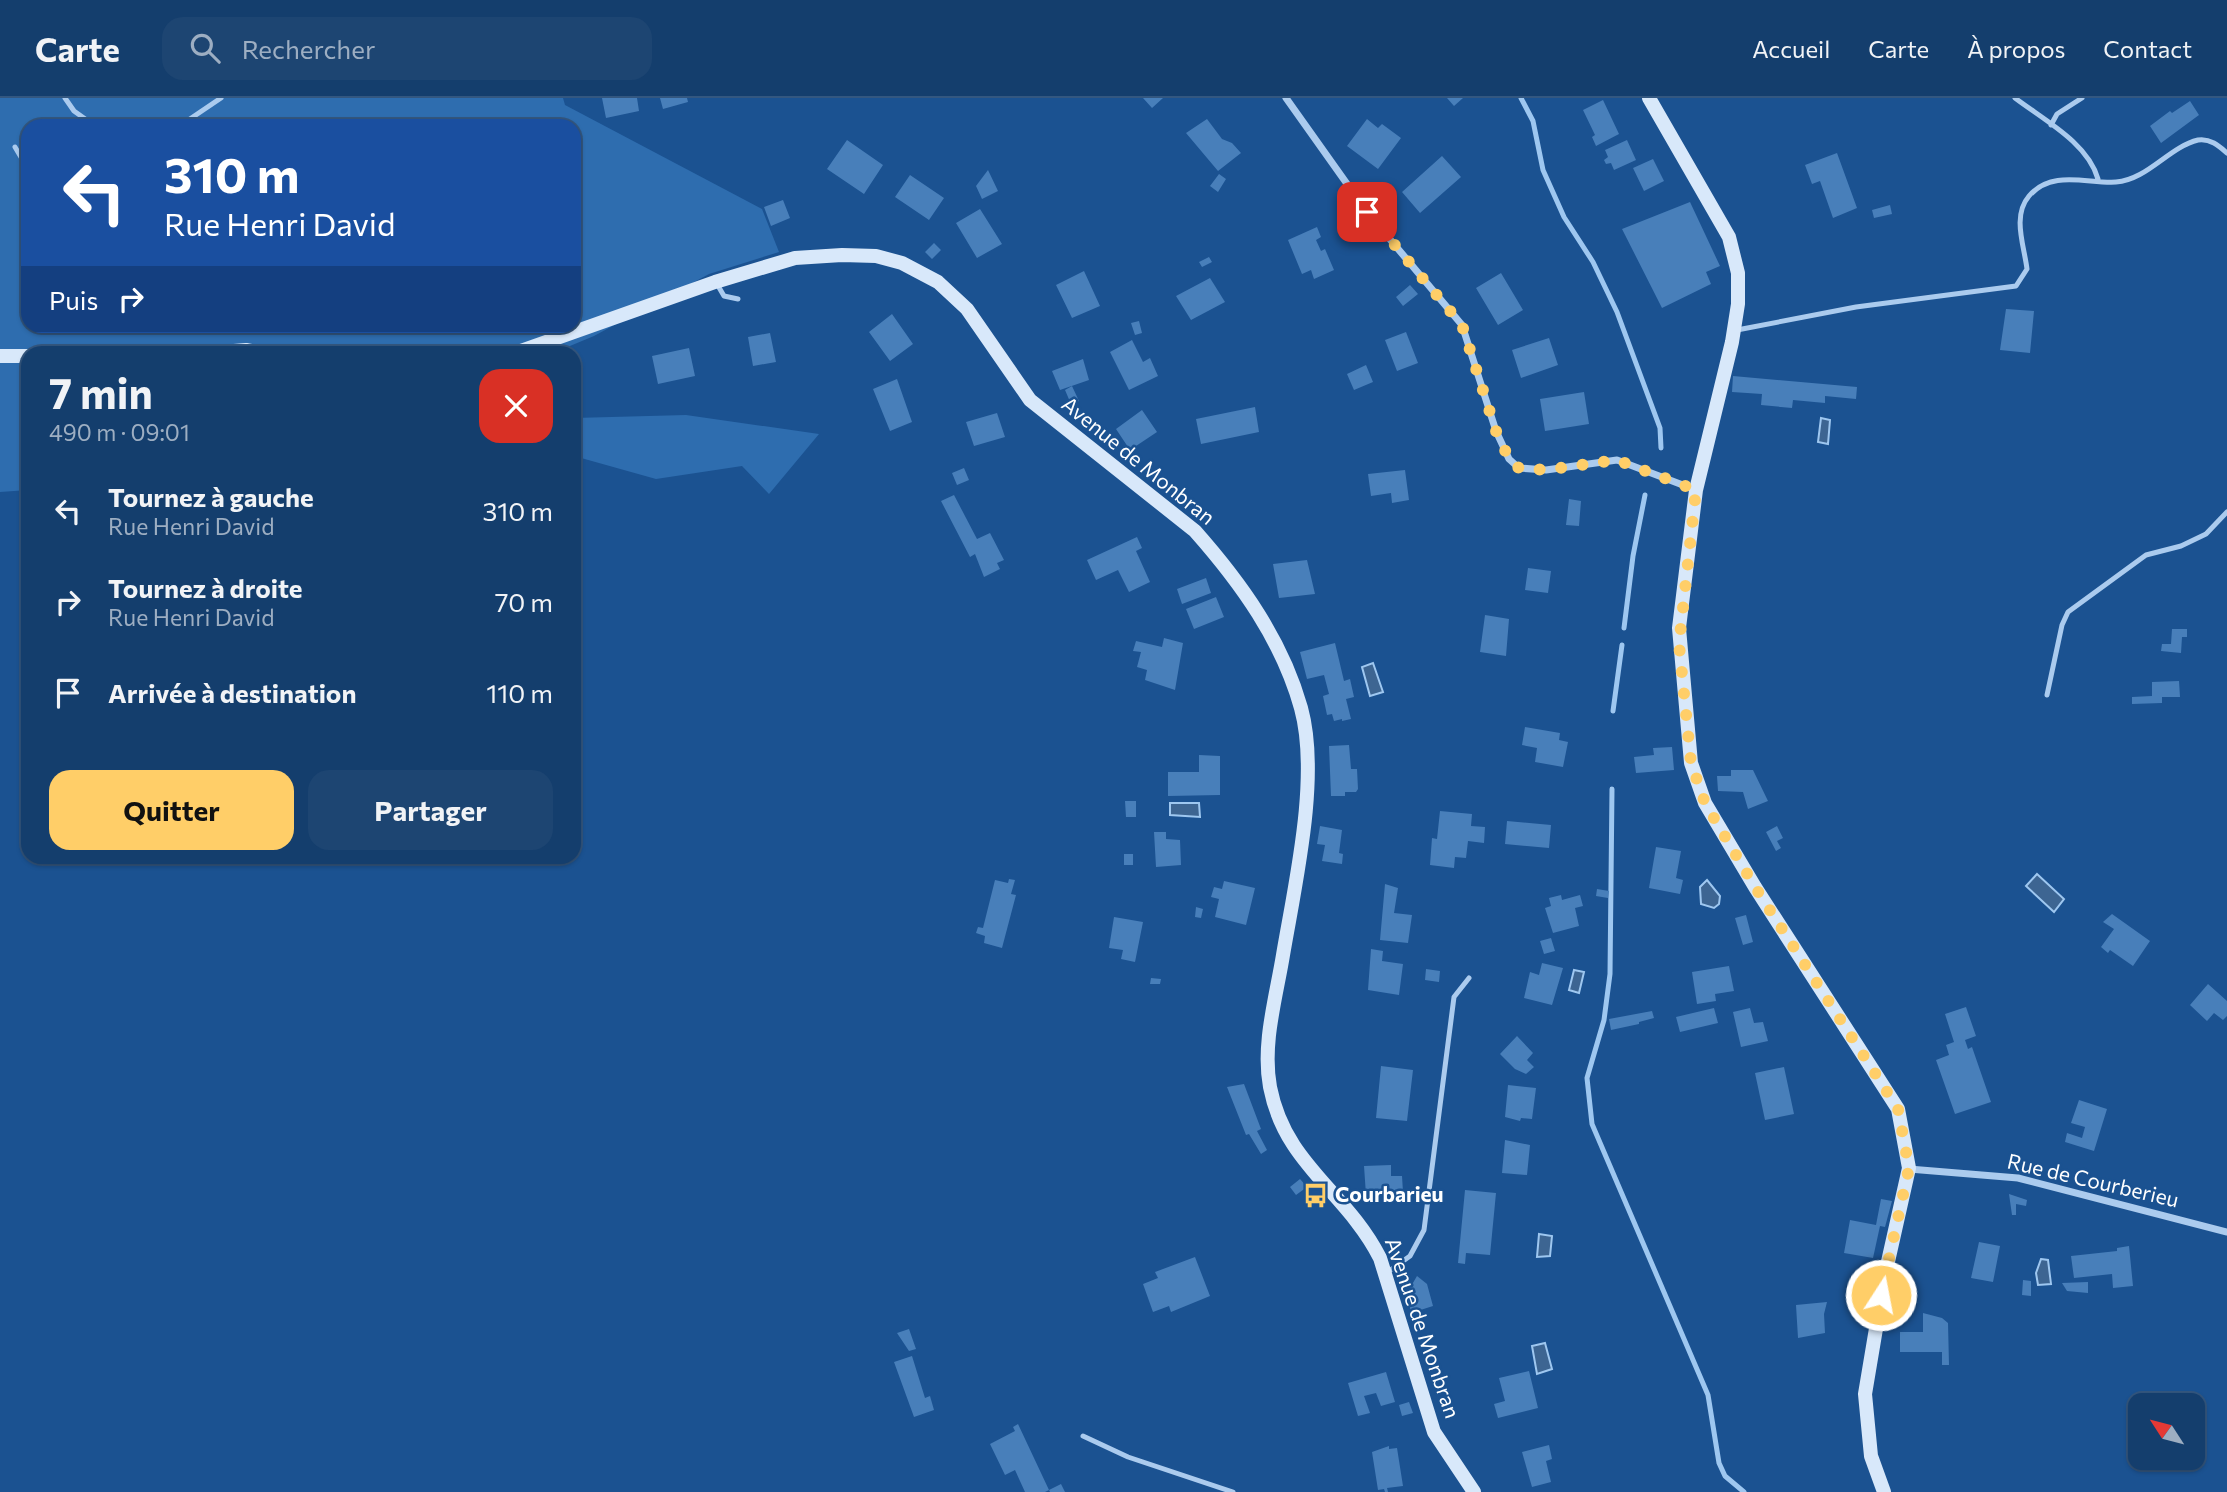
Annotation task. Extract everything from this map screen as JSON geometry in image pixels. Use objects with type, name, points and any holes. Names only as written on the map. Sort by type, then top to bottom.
[{"type":"street","points":[[1286,98],[1367,212],[1462,325],[1496,431],[1509,459],[1519,468],[1546,470],[1617,460],[1696,490]]},
{"type":"street","points":[[1649,98],[1718,218],[1735,254],[1738,304],[1696,490],[1679,644],[1691,763],[1705,803],[1755,887],[1898,1109],[1909,1168],[1885,1275],[1865,1394],[1871,1456],[1884,1492]]},
{"type":"street","name":"Avenue de Monbran","points":[[581,330],[715,282],[795,258],[876,256],[902,263],[938,282],[967,309],[1030,400],[1195,531],[1250,599],[1286,668],[1301,708],[1305,745],[1307,798],[1267,1052],[1270,1086],[1279,1121],[1289,1142],[1365,1229],[1385,1274],[1434,1432],[1474,1492]]},
{"type":"street","name":"Avenue de Monbran","points":[[535,346],[571,333]]},
{"type":"street","points":[[0,356],[21,356]]},
{"type":"street","name":"Rue de Courberieu","points":[[1909,1168],[2018,1178],[2227,1232]]},
{"type":"lane","points":[[65,98],[74,111],[85,119]]},
{"type":"lane","points":[[190,119],[221,98]]},
{"type":"lane","points":[[2015,98],[2051,125],[2094,164],[2098,180]]},
{"type":"lane","points":[[2051,125],[2057,114],[2082,98]]},
{"type":"lane","points":[[1734,331],[1856,307],[2016,286],[2027,269],[2019,220],[2021,208],[2031,194],[2045,184],[2077,178],[2115,182],[2128,179],[2198,140],[2207,140],[2227,153]]},
{"type":"lane","points":[[15,147],[21,157]]},
{"type":"lane","points":[[715,282],[724,296],[737,299]]},
{"type":"lane","points":[[2047,695],[2062,625],[2068,612],[2146,555],[2181,547],[2206,534],[2227,512]]},
{"type":"lane","points":[[1385,1274],[1410,1256],[1424,1230],[1454,997],[1469,978]]},
{"type":"lane","points":[[1083,1436],[1128,1457],[1198,1478],[1233,1492]]},
{"type":"shaded area","points":[[0,98],[563,98],[565,105],[762,209],[779,252],[709,274],[594,336],[570,346],[21,346],[21,490],[0,492]]},
{"type":"shaded area","points":[[686,415],[819,434],[769,494],[742,466],[656,479],[581,458],[581,418]]},
{"type":"shaded area","points":[[1821,418],[1830,420],[1828,444],[1818,442]]},
{"type":"shaded area","points":[[1373,663],[1383,692],[1370,696],[1362,667]]},
{"type":"shaded area","points":[[1170,803],[1199,803],[1200,817],[1170,815]]},
{"type":"shaded area","points":[[2037,874],[2064,899],[2054,912],[2026,886]]},
{"type":"shaded area","points":[[1707,880],[1720,896],[1719,904],[1714,908],[1701,904],[1700,887]]},
{"type":"shaded area","points":[[1574,970],[1584,972],[1579,993],[1569,990]]},
{"type":"shaded area","points":[[1539,1234],[1552,1236],[1550,1256],[1537,1257]]},
{"type":"shaded area","points":[[2041,1259],[2048,1260],[2051,1284],[2038,1285],[2036,1273]]},
{"type":"shaded area","points":[[1545,1343],[1552,1369],[1537,1374],[1532,1346]]},
{"type":"building","points":[[602,98],[637,98],[639,111],[606,118]]},
{"type":"building","points":[[660,98],[687,98],[688,102],[663,109]]},
{"type":"building","points":[[1143,98],[1163,98],[1152,108]]},
{"type":"building","points":[[1447,98],[1463,98],[1454,106]]},
{"type":"building","points":[[1603,100],[1619,134],[1596,146],[1592,137],[1595,135],[1583,110]]},
{"type":"building","points":[[2190,101],[2199,115],[2161,143],[2150,126],[2170,111],[2172,113]]},
{"type":"building","points":[[1207,119],[1222,139],[1232,143],[1241,153],[1218,171],[1186,133]]},
{"type":"building","points":[[1367,119],[1378,128],[1382,124],[1401,138],[1378,169],[1347,146]]},
{"type":"building","points":[[847,140],[883,165],[864,194],[827,169]]},
{"type":"building","points":[[1627,140],[1636,160],[1614,170],[1611,163],[1606,164],[1604,160],[1608,157],[1605,150]]},
{"type":"building","points":[[1837,153],[1857,208],[1833,218],[1820,181],[1812,184],[1805,165]]},
{"type":"building","points":[[1442,156],[1461,177],[1420,213],[1402,192]]},
{"type":"building","points":[[1653,159],[1664,181],[1644,191],[1633,168]]},
{"type":"building","points":[[988,170],[998,191],[982,199],[976,186]]},
{"type":"building","points":[[1219,174],[1226,179],[1218,192],[1210,186]]},
{"type":"building","points":[[910,175],[944,198],[929,220],[895,197]]},
{"type":"building","points":[[783,200],[790,218],[771,226],[764,207]]},
{"type":"building","points":[[1690,202],[1720,266],[1706,272],[1711,284],[1662,308],[1622,229]]},
{"type":"building","points":[[1890,205],[1892,214],[1874,218],[1872,210]]},
{"type":"building","points":[[980,209],[1002,244],[977,258],[956,223]]},
{"type":"building","points":[[1317,227],[1321,237],[1316,240],[1321,251],[1325,249],[1334,270],[1314,279],[1311,270],[1302,274],[1288,240]]},
{"type":"building","points":[[934,243],[941,250],[932,259],[925,252]]},
{"type":"building","points":[[1209,257],[1212,262],[1202,267],[1199,262]]},
{"type":"building","points":[[1084,271],[1100,306],[1072,318],[1056,285]]},
{"type":"building","points":[[1501,273],[1523,310],[1498,325],[1476,288]]},
{"type":"building","points":[[1210,278],[1225,302],[1191,320],[1176,296]]},
{"type":"building","points":[[1410,285],[1418,294],[1403,306],[1396,297]]},
{"type":"building","points":[[2006,309],[2034,311],[2030,353],[2000,350]]},
{"type":"building","points":[[892,314],[913,344],[890,361],[869,332]]},
{"type":"building","points":[[1139,321],[1142,333],[1135,335],[1131,323]]},
{"type":"building","points":[[1406,332],[1418,363],[1397,371],[1385,340]]},
{"type":"building","points":[[770,333],[776,362],[753,366],[748,337]]},
{"type":"building","points":[[1549,338],[1558,365],[1521,378],[1512,350]]},
{"type":"building","points":[[1132,340],[1143,362],[1150,358],[1158,376],[1129,390],[1110,352]]},
{"type":"building","points":[[689,348],[695,376],[658,384],[652,356]]},
{"type":"building","points":[[1083,359],[1089,380],[1060,390],[1052,371]]},
{"type":"building","points":[[1366,365],[1373,382],[1354,390],[1347,374]]},
{"type":"building","points":[[1733,376],[1857,387],[1856,399],[1825,396],[1825,403],[1793,400],[1792,408],[1761,405],[1762,394],[1732,392]]},
{"type":"building","points":[[897,379],[912,422],[890,431],[873,389]]},
{"type":"building","points":[[1072,386],[1079,401],[1071,404],[1065,390]]},
{"type":"building","points":[[1584,392],[1589,424],[1545,431],[1540,399]]},
{"type":"building","points":[[1255,407],[1259,432],[1201,444],[1196,419]]},
{"type":"building","points":[[1142,410],[1157,432],[1130,450],[1116,429]]},
{"type":"building","points":[[997,413],[1005,437],[974,446],[966,422]]},
{"type":"building","points":[[964,468],[969,480],[957,485],[952,473]]},
{"type":"building","points":[[1405,470],[1409,500],[1392,503],[1391,493],[1371,496],[1368,474]]},
{"type":"building","points":[[954,495],[977,539],[990,533],[1004,560],[997,563],[1000,569],[984,577],[975,554],[970,557],[941,501]]},
{"type":"building","points":[[1569,499],[1581,501],[1579,526],[1566,525]]},
{"type":"building","points":[[1137,537],[1142,548],[1136,551],[1150,582],[1129,592],[1118,570],[1096,580],[1087,560]]},
{"type":"building","points":[[1307,560],[1315,594],[1279,598],[1273,564]]},
{"type":"building","points":[[1528,568],[1551,571],[1548,593],[1525,590]]},
{"type":"building","points":[[1206,578],[1211,593],[1182,604],[1177,589]]},
{"type":"building","points":[[1216,597],[1224,617],[1194,629],[1186,609]]},
{"type":"building","points":[[1485,615],[1509,619],[1506,656],[1480,652]]},
{"type":"building","points":[[2172,629],[2187,629],[2187,637],[2182,637],[2181,653],[2161,651],[2162,644],[2171,644]]},
{"type":"building","points":[[1164,638],[1183,643],[1175,690],[1145,680],[1147,670],[1137,667],[1141,652],[1133,651],[1136,641],[1162,647]]},
{"type":"building","points":[[1335,643],[1344,681],[1350,679],[1354,697],[1346,699],[1351,719],[1342,721],[1334,721],[1332,714],[1327,715],[1323,696],[1329,694],[1324,675],[1307,679],[1300,652]]},
{"type":"building","points":[[2179,681],[2180,697],[2162,697],[2162,703],[2132,704],[2132,697],[2152,696],[2152,682]]},
{"type":"building","points":[[1525,727],[1560,733],[1559,740],[1568,742],[1563,767],[1535,762],[1537,748],[1522,745]]},
{"type":"building","points":[[1349,745],[1351,769],[1357,769],[1358,789],[1356,792],[1345,792],[1345,796],[1331,796],[1329,746]]},
{"type":"building","points":[[1672,747],[1674,770],[1636,773],[1634,757],[1654,755],[1653,748]]},
{"type":"building","points":[[1199,755],[1220,756],[1220,795],[1168,796],[1168,772],[1199,772]]},
{"type":"building","points":[[1731,770],[1753,770],[1768,801],[1748,809],[1743,792],[1718,791],[1717,776],[1731,776]]},
{"type":"building","points":[[1125,801],[1136,801],[1136,817],[1126,817]]},
{"type":"building","points":[[1440,811],[1472,814],[1471,826],[1485,827],[1484,843],[1468,841],[1466,858],[1455,857],[1454,868],[1430,865],[1432,838],[1437,839]]},
{"type":"building","points":[[1507,821],[1551,825],[1549,848],[1505,844]]},
{"type":"building","points":[[1320,826],[1342,830],[1339,853],[1343,854],[1342,864],[1322,861],[1325,845],[1317,844]]},
{"type":"building","points":[[1777,826],[1783,838],[1777,841],[1781,848],[1776,851],[1766,832]]},
{"type":"building","points":[[1154,832],[1166,832],[1166,839],[1180,840],[1181,865],[1156,867]]},
{"type":"building","points":[[1656,847],[1681,851],[1676,878],[1683,880],[1680,894],[1649,888]]},
{"type":"building","points":[[1124,854],[1133,854],[1133,865],[1124,865]]},
{"type":"building","points":[[1009,879],[1015,880],[1011,894],[1016,895],[1002,948],[984,943],[985,936],[976,933],[978,927],[983,928],[995,880],[1008,883]]},
{"type":"building","points":[[1224,881],[1255,888],[1246,925],[1215,917],[1219,899],[1211,897],[1214,887],[1222,889]]},
{"type":"building","points":[[1385,884],[1398,888],[1394,913],[1412,915],[1408,943],[1380,940]]},
{"type":"building","points":[[1597,889],[1609,891],[1608,898],[1596,896]]},
{"type":"building","points":[[1561,895],[1562,900],[1580,895],[1583,906],[1575,908],[1579,926],[1553,933],[1545,908],[1551,906],[1549,898]]},
{"type":"building","points":[[1196,907],[1203,909],[1201,918],[1195,917]]},
{"type":"building","points":[[2112,914],[2150,941],[2133,966],[2101,947],[2114,929],[2103,922]]},
{"type":"building","points":[[1746,915],[1753,942],[1743,945],[1735,918]]},
{"type":"building","points":[[1114,917],[1143,922],[1135,962],[1121,959],[1123,950],[1109,948]]},
{"type":"building","points":[[1551,938],[1555,951],[1544,954],[1540,941]]},
{"type":"building","points":[[1371,949],[1383,951],[1382,961],[1403,964],[1399,995],[1368,990]]},
{"type":"building","points":[[1542,963],[1563,968],[1552,1005],[1524,998],[1530,972],[1539,975]]},
{"type":"building","points":[[1729,966],[1734,991],[1715,994],[1716,1001],[1697,1004],[1692,972]]},
{"type":"building","points":[[1426,969],[1440,971],[1439,982],[1425,980]]},
{"type":"building","points":[[1151,978],[1161,979],[1160,984],[1150,984]]},
{"type":"building","points":[[2208,984],[2227,1001],[2227,1016],[2223,1020],[2214,1013],[2207,1021],[2190,1005]]},
{"type":"building","points":[[1966,1007],[1976,1036],[1965,1040],[1968,1049],[1972,1047],[1991,1102],[1955,1114],[1936,1060],[1949,1055],[1946,1045],[1954,1042],[1945,1014]]},
{"type":"building","points":[[1714,1008],[1718,1023],[1680,1032],[1676,1017]]},
{"type":"building","points":[[1750,1008],[1754,1023],[1763,1022],[1768,1041],[1741,1047],[1733,1012]]},
{"type":"building","points":[[1652,1011],[1654,1018],[1611,1030],[1609,1019]]},
{"type":"building","points":[[1517,1036],[1533,1053],[1527,1060],[1534,1067],[1526,1074],[1515,1069],[1500,1054]]},
{"type":"building","points":[[1381,1066],[1413,1070],[1407,1121],[1376,1118]]},
{"type":"building","points":[[1784,1067],[1794,1114],[1765,1120],[1755,1073]]},
{"type":"building","points":[[1244,1084],[1261,1129],[1257,1131],[1267,1150],[1261,1154],[1249,1134],[1246,1135],[1227,1087]]},
{"type":"building","points":[[1508,1085],[1536,1088],[1532,1119],[1521,1118],[1520,1121],[1505,1117]]},
{"type":"building","points":[[2079,1100],[2107,1109],[2094,1151],[2065,1142],[2067,1133],[2082,1138],[2085,1127],[2071,1123]]},
{"type":"building","points":[[1505,1140],[1530,1145],[1527,1175],[1502,1173]]},
{"type":"building","points":[[1391,1165],[1391,1176],[1402,1176],[1403,1192],[1366,1195],[1364,1166]]},
{"type":"building","points":[[1300,1179],[1307,1187],[1296,1195],[1290,1187]]},
{"type":"building","points":[[1465,1190],[1496,1193],[1490,1255],[1466,1253],[1465,1264],[1458,1263]]},
{"type":"building","points":[[2009,1194],[2027,1200],[2026,1206],[2016,1204],[2016,1215],[2012,1215]]},
{"type":"building","points":[[1881,1199],[1892,1201],[1885,1227],[1880,1226],[1873,1258],[1844,1253],[1850,1220],[1876,1225]]},
{"type":"building","points":[[1979,1242],[2000,1246],[1993,1282],[1971,1278]]},
{"type":"building","points":[[2129,1246],[2133,1286],[2113,1288],[2112,1274],[2074,1278],[2071,1256],[2117,1251],[2117,1248]]},
{"type":"building","points":[[1195,1257],[1210,1296],[1171,1312],[1169,1306],[1153,1312],[1143,1284],[1158,1278],[1155,1272]]},
{"type":"building","points":[[1417,1276],[1427,1284],[1433,1306],[1411,1313],[1407,1292],[1413,1290],[1410,1288]]},
{"type":"building","points":[[2023,1280],[2031,1281],[2031,1296],[2022,1295]]},
{"type":"building","points":[[2088,1282],[2088,1293],[2067,1291],[2062,1283]]},
{"type":"building","points":[[1827,1302],[1824,1314],[1825,1333],[1798,1338],[1796,1305]]},
{"type":"building","points":[[1923,1313],[1942,1318],[1948,1323],[1949,1365],[1942,1365],[1942,1352],[1900,1352],[1900,1332],[1923,1332]]},
{"type":"building","points":[[909,1329],[916,1349],[909,1351],[897,1333]]},
{"type":"building","points":[[912,1356],[925,1398],[930,1396],[934,1410],[914,1417],[894,1362]]},
{"type":"building","points":[[1529,1371],[1538,1408],[1498,1418],[1494,1404],[1505,1401],[1499,1378]]},
{"type":"building","points":[[1386,1372],[1395,1402],[1381,1406],[1376,1393],[1364,1396],[1370,1413],[1358,1416],[1348,1383]]},
{"type":"building","points":[[1409,1402],[1413,1413],[1402,1416],[1399,1405]]},
{"type":"building","points":[[1018,1424],[1049,1490],[1045,1492],[1025,1492],[1015,1470],[1005,1475],[990,1444],[1015,1431],[1013,1427]]},
{"type":"building","points":[[1549,1445],[1552,1459],[1546,1461],[1551,1482],[1532,1487],[1522,1452]]},
{"type":"building","points":[[1389,1446],[1389,1449],[1397,1448],[1403,1486],[1387,1488],[1388,1492],[1385,1492],[1384,1489],[1378,1490],[1372,1452]]},
{"type":"building","points":[[1061,1484],[1065,1492],[1050,1492],[1049,1490]]},
{"type":"waterway","points":[[1521,98],[1533,121],[1543,170],[1564,217],[1593,262],[1617,312],[1660,428],[1661,448]]},
{"type":"waterway","points":[[1624,628],[1633,556],[1645,495]]},
{"type":"waterway","points":[[1613,711],[1622,645]]},
{"type":"waterway","points":[[1612,789],[1610,974],[1604,1020],[1587,1078],[1592,1124],[1708,1395],[1719,1463],[1725,1476],[1744,1492]]},
{"type":"place","name":"Courbarieu","points":[[1315,1195]]},
{"type":"route","points":[[1367,212],[1462,325],[1496,431],[1509,459],[1519,468],[1546,470],[1617,460],[1696,490],[1679,628],[1691,763],[1705,803],[1755,887],[1898,1109],[1909,1168],[1881,1295]]}]
